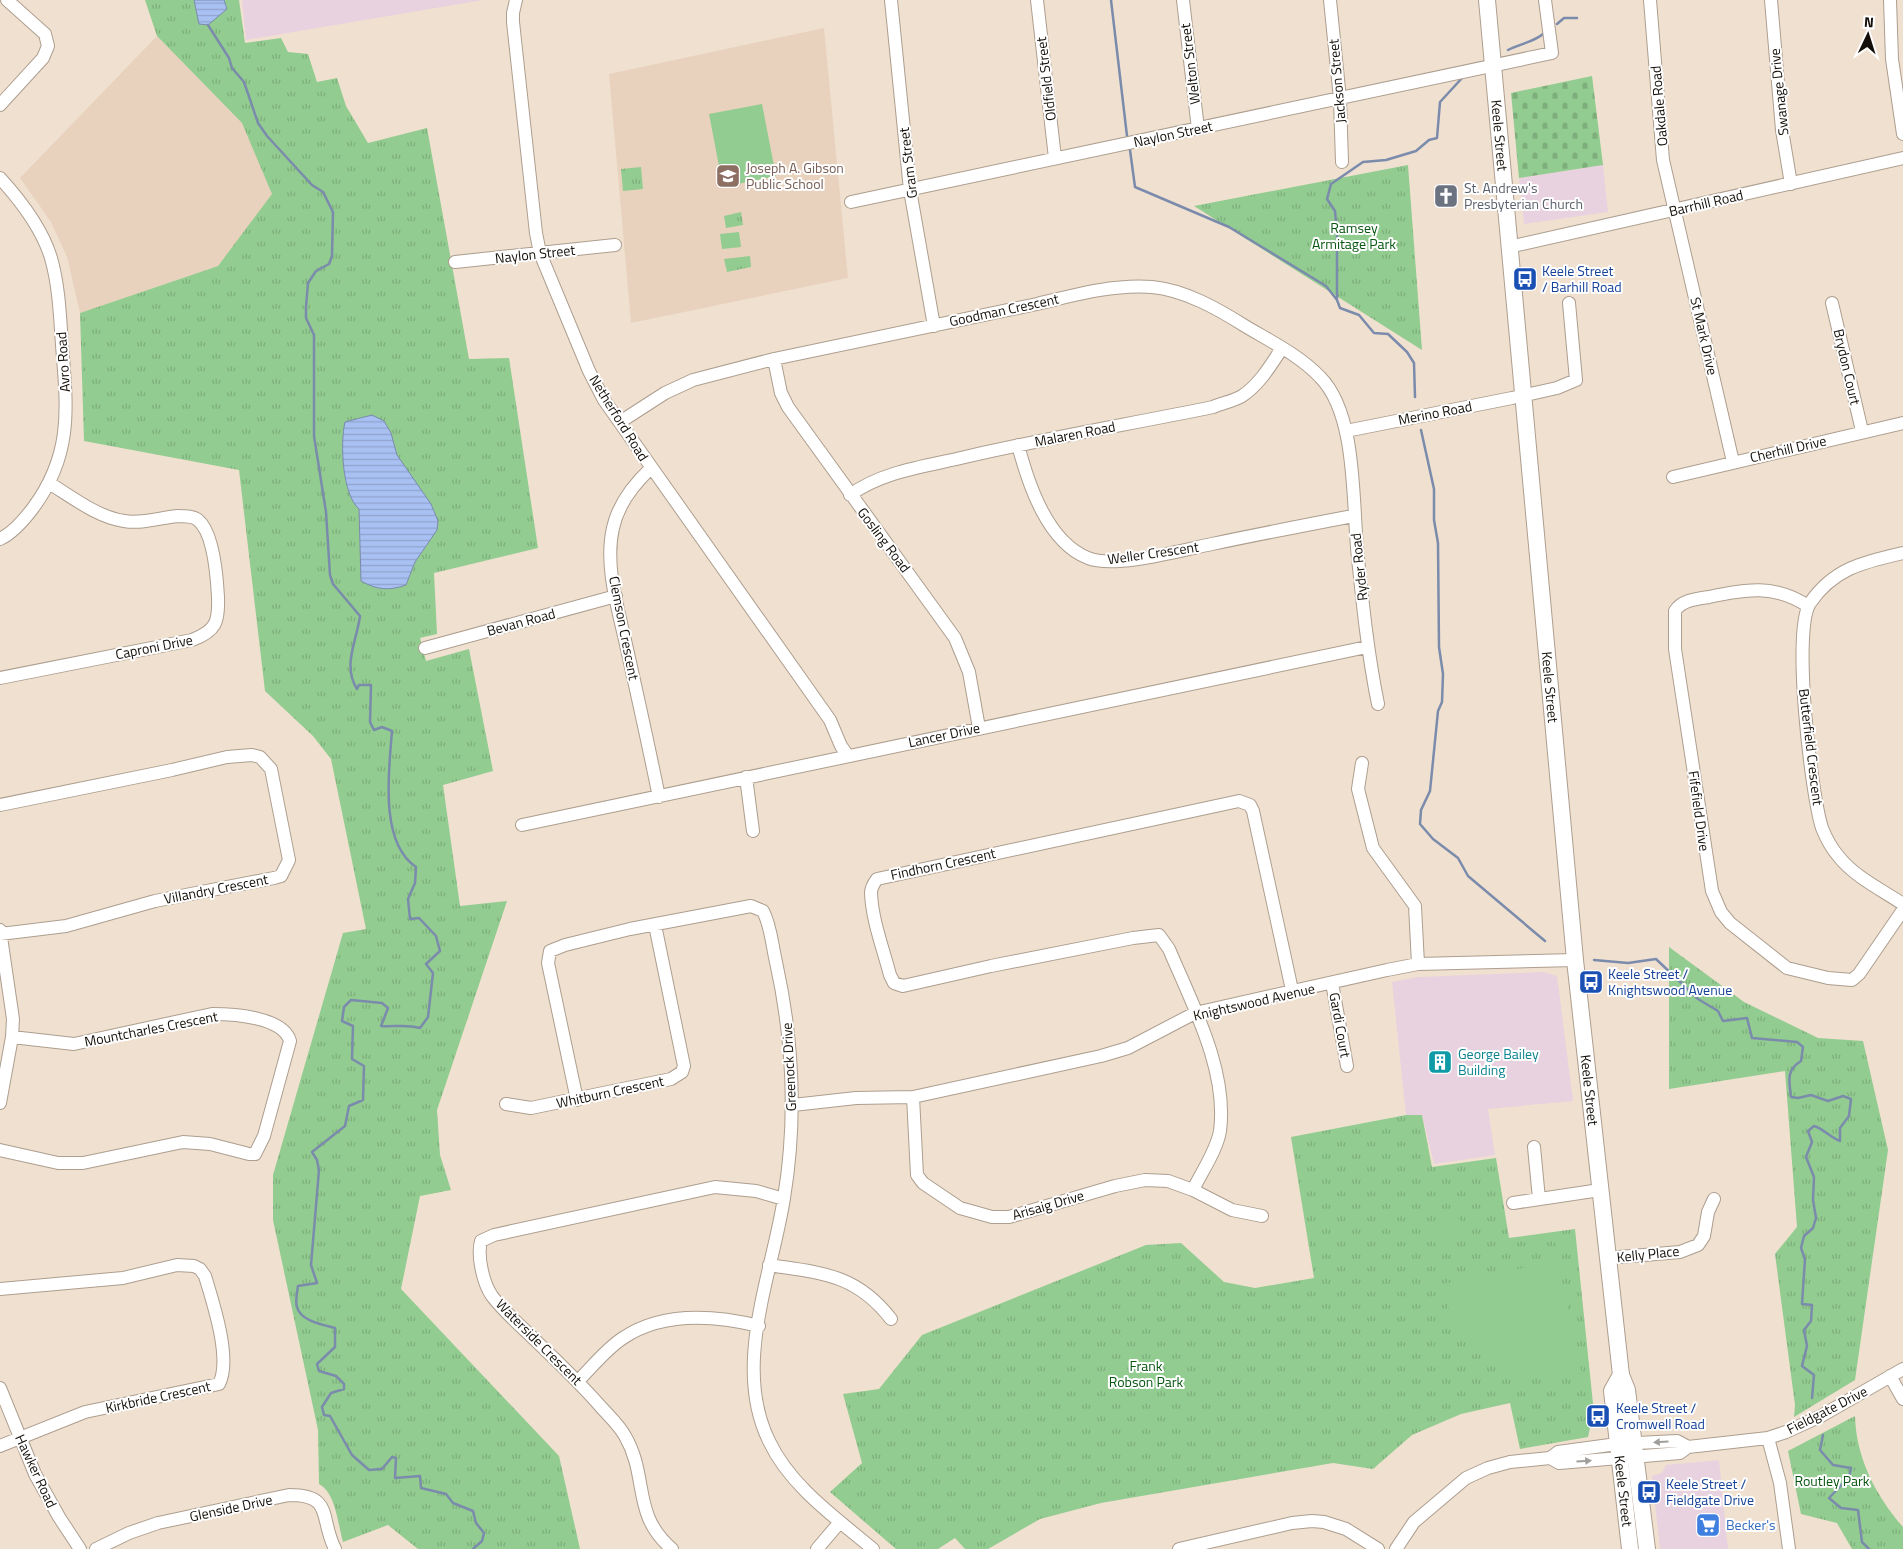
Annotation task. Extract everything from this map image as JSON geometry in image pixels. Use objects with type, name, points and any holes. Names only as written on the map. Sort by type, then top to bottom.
[{"type":"main road","name":"Keele Street","points":[[1487,0],[1575,960],[1621,1375],[1627,1390],[1647,1549]]},
{"type":"main road","name":"Keele Street","points":[[1621,1375],[1612,1391],[1630,1549]]},
{"type":"street","points":[[0,105],[43,58],[48,46],[45,34],[7,0]]},
{"type":"street","name":"Netherford Road","points":[[516,0],[513,22],[529,184],[540,253],[589,371],[604,400],[830,720],[841,746],[848,756]]},
{"type":"street","name":"Gram Street","points":[[891,0],[910,190],[934,326]]},
{"type":"street","name":"Oldfield Street","points":[[1037,0],[1055,158]]},
{"type":"street","name":"Welton Street","points":[[1183,0],[1198,129]]},
{"type":"street","name":"Jackson Street","points":[[1330,0],[1340,99],[1342,162]]},
{"type":"street","name":"Naylon Street","points":[[851,202],[1552,53],[1544,0]]},
{"type":"street","name":"Oakdale Road","points":[[1650,0],[1663,160],[1676,210]]},
{"type":"street","name":"Swanage Drive","points":[[1771,0],[1782,130],[1792,184]]},
{"type":"street","points":[[1895,6],[1892,59],[1903,134]]},
{"type":"street","name":"Barrhill Road","points":[[1509,247],[1903,158]]},
{"type":"street","name":"Avro Road","points":[[0,178],[29,214],[44,241],[56,283],[66,413],[63,447],[49,483],[30,512],[16,527],[0,539]]},
{"type":"street","name":"St Mark Drive","points":[[1676,210],[1733,462]]},
{"type":"street","name":"Naylon Street","points":[[455,262],[615,245]]},
{"type":"street","name":"Goodman Crescent","points":[[620,422],[686,382],[774,359],[1079,294],[1120,288],[1153,287],[1192,297],[1282,348],[1321,377],[1335,398],[1346,430]]},
{"type":"street","name":"Merino Road","points":[[1346,430],[1512,398],[1557,388],[1576,380],[1569,303]]},
{"type":"street","name":"Brydon Court","points":[[1832,303],[1862,431]]},
{"type":"street","name":"Malaren Road","points":[[850,495],[860,488],[893,474],[1018,445],[1213,407],[1246,393],[1267,371],[1282,348]]},
{"type":"street","name":"Gosling Road","points":[[774,359],[781,393],[788,406],[850,495],[955,638],[969,672],[979,728]]},
{"type":"street","name":"Cherhill Drive","points":[[1673,476],[1903,423]]},
{"type":"street","name":"Ryder Road","points":[[1346,430],[1351,457],[1353,516],[1367,647],[1378,704]]},
{"type":"street","name":"Weller Crescent","points":[[1018,445],[1032,493],[1050,522],[1067,544],[1088,558],[1103,561],[1151,556],[1353,516]]},
{"type":"street","name":"Clemson Crescent","points":[[651,468],[632,488],[620,508],[612,530],[612,577],[659,797]]},
{"type":"street","name":"Caproni Drive","points":[[0,678],[192,640],[212,632],[215,626],[218,580],[211,547],[204,527],[198,520],[183,516],[137,522],[122,521],[104,515],[49,483]]},
{"type":"street","name":"Butterfield Crescent","points":[[1903,553],[1857,564],[1826,582],[1808,606],[1802,642],[1804,709],[1822,827],[1839,858],[1851,869],[1903,904]]},
{"type":"street","name":"Fifefield Drive","points":[[1808,606],[1795,597],[1782,593],[1749,589],[1689,600],[1678,606],[1675,611],[1675,649],[1712,891],[1721,912],[1730,923],[1787,968],[1828,978],[1852,980],[1859,974],[1903,910]]},
{"type":"street","name":"Bevan Road","points":[[425,648],[616,596]]},
{"type":"street","name":"Lancer Drive","points":[[522,825],[1367,647]]},
{"type":"street","name":"Villandry Crescent","points":[[0,805],[227,757],[252,755],[266,762],[271,769],[289,860],[281,876],[274,878],[155,901],[66,926],[0,932]]},
{"type":"street","points":[[1362,763],[1358,789],[1373,848],[1415,906],[1418,964]]},
{"type":"street","points":[[746,777],[753,832]]},
{"type":"street","name":"Findhorn Crescent","points":[[1195,1013],[1169,949],[1160,935],[1133,938],[903,986],[894,983],[874,911],[872,885],[877,879],[1239,801],[1250,805],[1254,811],[1292,990]]},
{"type":"street","name":"Greenock Drive","points":[[577,1100],[548,963],[550,951],[565,945],[751,906],[764,911],[786,1010],[792,1104],[784,1199],[758,1326],[752,1380],[761,1422],[769,1443],[784,1466],[799,1484],[873,1549]]},
{"type":"street","name":"Whitburn Crescent","points":[[506,1104],[531,1108],[577,1100],[671,1079],[682,1072],[684,1066],[655,925]]},
{"type":"street","points":[[0,932],[11,998],[12,1037],[0,1103]]},
{"type":"street","name":"Knightswood Avenue","points":[[792,1104],[856,1098],[913,1097],[1101,1056],[1128,1048],[1195,1013],[1292,990],[1418,964],[1575,960]]},
{"type":"street","name":"Gardi Court","points":[[1332,983],[1347,1066]]},
{"type":"street","points":[[1192,1190],[1220,1133],[1219,1088],[1211,1054],[1195,1013]]},
{"type":"street","name":"Mountcharles Crescent","points":[[0,1150],[70,1164],[94,1162],[183,1142],[196,1142],[255,1154],[264,1136],[290,1041],[288,1034],[277,1025],[227,1014],[212,1014],[74,1044],[12,1037]]},
{"type":"street","name":"Arisaig Drive","points":[[913,1097],[917,1175],[923,1183],[960,1208],[978,1214],[1009,1217],[1115,1186],[1145,1180],[1168,1181],[1192,1190],[1232,1210],[1262,1216]]},
{"type":"street","points":[[1534,1147],[1539,1200]]},
{"type":"street","name":"Waterside Crescent","points":[[672,1549],[658,1537],[650,1524],[644,1508],[639,1473],[633,1452],[625,1435],[578,1381],[560,1366],[491,1294],[481,1259],[481,1241],[494,1235],[715,1188],[756,1191],[784,1199]]},
{"type":"street","points":[[1513,1203],[1600,1190]]},
{"type":"street","name":"Kelly Place","points":[[1607,1258],[1680,1252],[1698,1245],[1704,1236],[1708,1212],[1714,1199]]},
{"type":"street","name":"Kirkbride Crescent","points":[[0,1289],[123,1278],[177,1265],[194,1266],[200,1269],[205,1276],[223,1354],[224,1371],[219,1384],[85,1412],[20,1438]]},
{"type":"street","points":[[769,1265],[829,1275],[848,1282],[877,1301],[891,1319]]},
{"type":"street","points":[[578,1381],[622,1339],[637,1330],[657,1323],[700,1318],[732,1319],[758,1326]]},
{"type":"street","name":"Fieldgate Drive","points":[[1396,1549],[1414,1522],[1466,1478],[1510,1462],[1550,1458],[1559,1462],[1618,1451],[1635,1450],[1677,1441],[1688,1447],[1768,1438],[1821,1416],[1903,1369]]},
{"type":"street","points":[[1890,1376],[1903,1399]]},
{"type":"street","name":"Hawker Road","points":[[0,1388],[35,1474],[80,1549]]},
{"type":"street","points":[[0,1446],[20,1438]]},
{"type":"street","points":[[1768,1438],[1780,1483],[1789,1549]]},
{"type":"street","name":"Glenside Drive","points":[[96,1549],[128,1533],[158,1524],[289,1495],[302,1495],[316,1499],[321,1504],[330,1539],[335,1549]]},
{"type":"street","points":[[1179,1549],[1292,1523],[1312,1521],[1324,1522],[1346,1529],[1378,1549]]},
{"type":"street","points":[[817,1549],[840,1522]]},
{"type":"shaded area","points":[[242,0],[483,0],[246,40]]},
{"type":"shaded area","name":"Joseph A. Gibson Public School","points":[[824,28],[848,278],[631,323],[609,74]]},
{"type":"shaded area","points":[[157,36],[242,123],[273,194],[218,266],[80,313],[67,257],[51,222],[20,178]]},
{"type":"shaded area","points":[[1603,165],[1608,212],[1524,224],[1519,178]]},
{"type":"shaded area","points":[[1543,972],[1557,976],[1573,1101],[1488,1109],[1495,1155],[1434,1164],[1422,1115],[1406,1115],[1392,982],[1418,977]]},
{"type":"shaded area","points":[[1719,1460],[1728,1549],[1660,1549],[1652,1476],[1662,1473],[1666,1465]]},
{"type":"green space","points":[[145,0],[239,0],[245,43],[281,38],[288,52],[308,54],[317,82],[337,78],[346,106],[368,143],[427,128],[469,359],[509,358],[538,548],[434,573],[437,634],[420,638],[426,661],[469,649],[493,771],[443,785],[460,906],[507,901],[437,1110],[440,1155],[451,1190],[420,1196],[401,1289],[559,1456],[580,1549],[418,1549],[388,1525],[343,1542],[333,1502],[325,1488],[319,1484],[318,1430],[273,1220],[273,1175],[343,933],[366,929],[331,759],[313,736],[265,691],[239,470],[84,441],[80,313],[218,266],[272,194],[242,123],[157,36]]},
{"type":"green space","points":[[1592,76],[1603,165],[1519,178],[1511,93]]},
{"type":"green space","points":[[762,104],[776,176],[723,187],[709,114]]},
{"type":"green space","name":"Ramsey Armitage Park","points":[[1408,165],[1422,350],[1194,206]]},
{"type":"green space","points":[[641,167],[643,189],[623,191],[621,169]]},
{"type":"green space","points":[[741,212],[743,225],[726,228],[724,216]]},
{"type":"green space","points":[[739,232],[741,247],[722,249],[720,234]]},
{"type":"green space","points":[[750,256],[751,267],[727,272],[724,259]]},
{"type":"green space","points":[[1669,947],[1744,1002],[1818,1038],[1863,1041],[1888,1150],[1855,1380],[1794,1417],[1795,1405],[1775,1254],[1797,1227],[1785,1071],[1669,1089]]},
{"type":"green space","name":"Frank Robson Park","points":[[1406,1115],[1422,1115],[1432,1167],[1496,1158],[1509,1238],[1575,1229],[1595,1423],[1590,1428],[1588,1437],[1520,1449],[1510,1403],[1461,1414],[1412,1435],[1373,1469],[1333,1463],[1101,1503],[1040,1519],[988,1549],[965,1549],[955,1538],[938,1549],[896,1549],[830,1492],[862,1463],[843,1394],[879,1389],[922,1335],[1146,1245],[1181,1243],[1224,1282],[1255,1288],[1314,1278],[1291,1137]]},
{"type":"green space","points":[[1443,1212],[1453,1213],[1463,1223],[1451,1242],[1436,1232],[1435,1226]]},
{"type":"green space","points":[[1558,1261],[1582,1373],[1541,1378],[1496,1366],[1462,1335],[1451,1319],[1443,1284]]},
{"type":"green space","name":"Routley Park","points":[[1855,1416],[1856,1431],[1863,1461],[1876,1489],[1903,1527],[1903,1549],[1852,1549],[1837,1523],[1801,1514],[1788,1451]]},
{"type":"water","points":[[194,0],[224,0],[227,9],[208,25],[199,24]]},
{"type":"water","points":[[372,415],[384,421],[391,433],[397,455],[431,504],[438,521],[437,530],[415,562],[406,585],[394,588],[378,588],[361,581],[359,509],[353,502],[349,492],[344,468],[343,431],[345,422]]},
{"type":"waterway","points":[[1111,0],[1127,136]]},
{"type":"waterway","points":[[1557,24],[1564,18],[1577,18]]},
{"type":"waterway","points":[[208,25],[229,58],[232,68],[244,82],[258,123],[267,136],[312,185],[323,192],[333,212],[332,256],[329,264],[316,271],[308,283],[306,307],[306,318],[314,335],[314,436],[326,512],[330,575],[333,584],[360,616],[351,662],[353,680],[357,689],[359,685],[371,685],[370,722],[374,730],[382,727],[392,731],[389,765],[391,823],[396,841],[404,856],[416,867],[415,883],[408,899],[410,919],[419,918],[436,936],[440,951],[426,964],[433,973],[428,1017],[420,1028],[381,1026],[388,1008],[382,1003],[351,1000],[344,1007],[342,1021],[353,1026],[352,1059],[364,1066],[363,1100],[349,1106],[345,1126],[312,1152],[317,1160],[319,1170],[311,1265],[317,1283],[298,1286],[296,1305],[299,1312],[307,1319],[335,1328],[335,1347],[317,1364],[319,1371],[336,1376],[344,1384],[344,1389],[331,1393],[322,1407],[324,1415],[330,1416],[352,1455],[369,1470],[382,1469],[392,1457],[396,1458],[395,1478],[420,1476],[421,1488],[446,1494],[453,1503],[473,1511],[476,1523],[484,1533],[482,1541],[473,1549]]},
{"type":"waterway","points":[[1508,50],[1543,34]]},
{"type":"waterway","points":[[1336,222],[1335,211],[1327,199],[1331,184],[1363,162],[1386,160],[1416,151],[1429,140],[1437,138],[1440,102],[1463,77]]},
{"type":"waterway","points":[[1130,150],[1135,187],[1229,227],[1326,286],[1337,300]]},
{"type":"waterway","points":[[1337,231],[1337,300],[1340,308],[1359,315],[1374,333],[1388,334],[1407,352],[1414,363],[1415,397]]},
{"type":"waterway","points":[[1421,430],[1434,489],[1434,520],[1438,543],[1439,647],[1443,674],[1442,702],[1438,711],[1430,791],[1421,810],[1420,824],[1433,839],[1458,858],[1468,876],[1545,941]]},
{"type":"waterway","points":[[1594,960],[1628,963],[1656,959],[1698,999],[1718,1011],[1723,1021],[1747,1018],[1752,1038],[1797,1042],[1803,1047],[1801,1061],[1793,1068],[1790,1076],[1791,1097],[1798,1098],[1811,1095],[1828,1101],[1843,1096],[1851,1099],[1849,1116],[1840,1128],[1840,1141],[1814,1126],[1808,1131],[1812,1142],[1806,1157],[1814,1177],[1813,1200],[1816,1218],[1813,1228],[1804,1236],[1801,1248],[1805,1259],[1802,1304],[1812,1305],[1811,1321],[1804,1330],[1807,1346],[1802,1366],[1814,1375],[1812,1398]]},
{"type":"waterway","points":[[1823,1435],[1820,1450],[1833,1465],[1851,1468],[1849,1477],[1829,1498],[1841,1508],[1858,1510],[1862,1542],[1869,1549]]},
{"type":"place","name":"Joseph A. Gibson Public School","points":[[728,176]]},
{"type":"place","name":"St. Andrew's Presbyterian Church","points":[[1446,196]]},
{"type":"place","name":"Keele Street / Barhill Road","points":[[1525,279]]},
{"type":"place","name":"Keele Street / Knightswood Avenue","points":[[1591,982]]},
{"type":"place","name":"George Bailey Building","points":[[1440,1062]]},
{"type":"place","name":"Keele Street / Cromwell Road","points":[[1598,1416]]},
{"type":"place","name":"Keele Street / Fieldgate Drive","points":[[1649,1492]]},
{"type":"place","name":"Becker's","points":[[1708,1525]]}]
